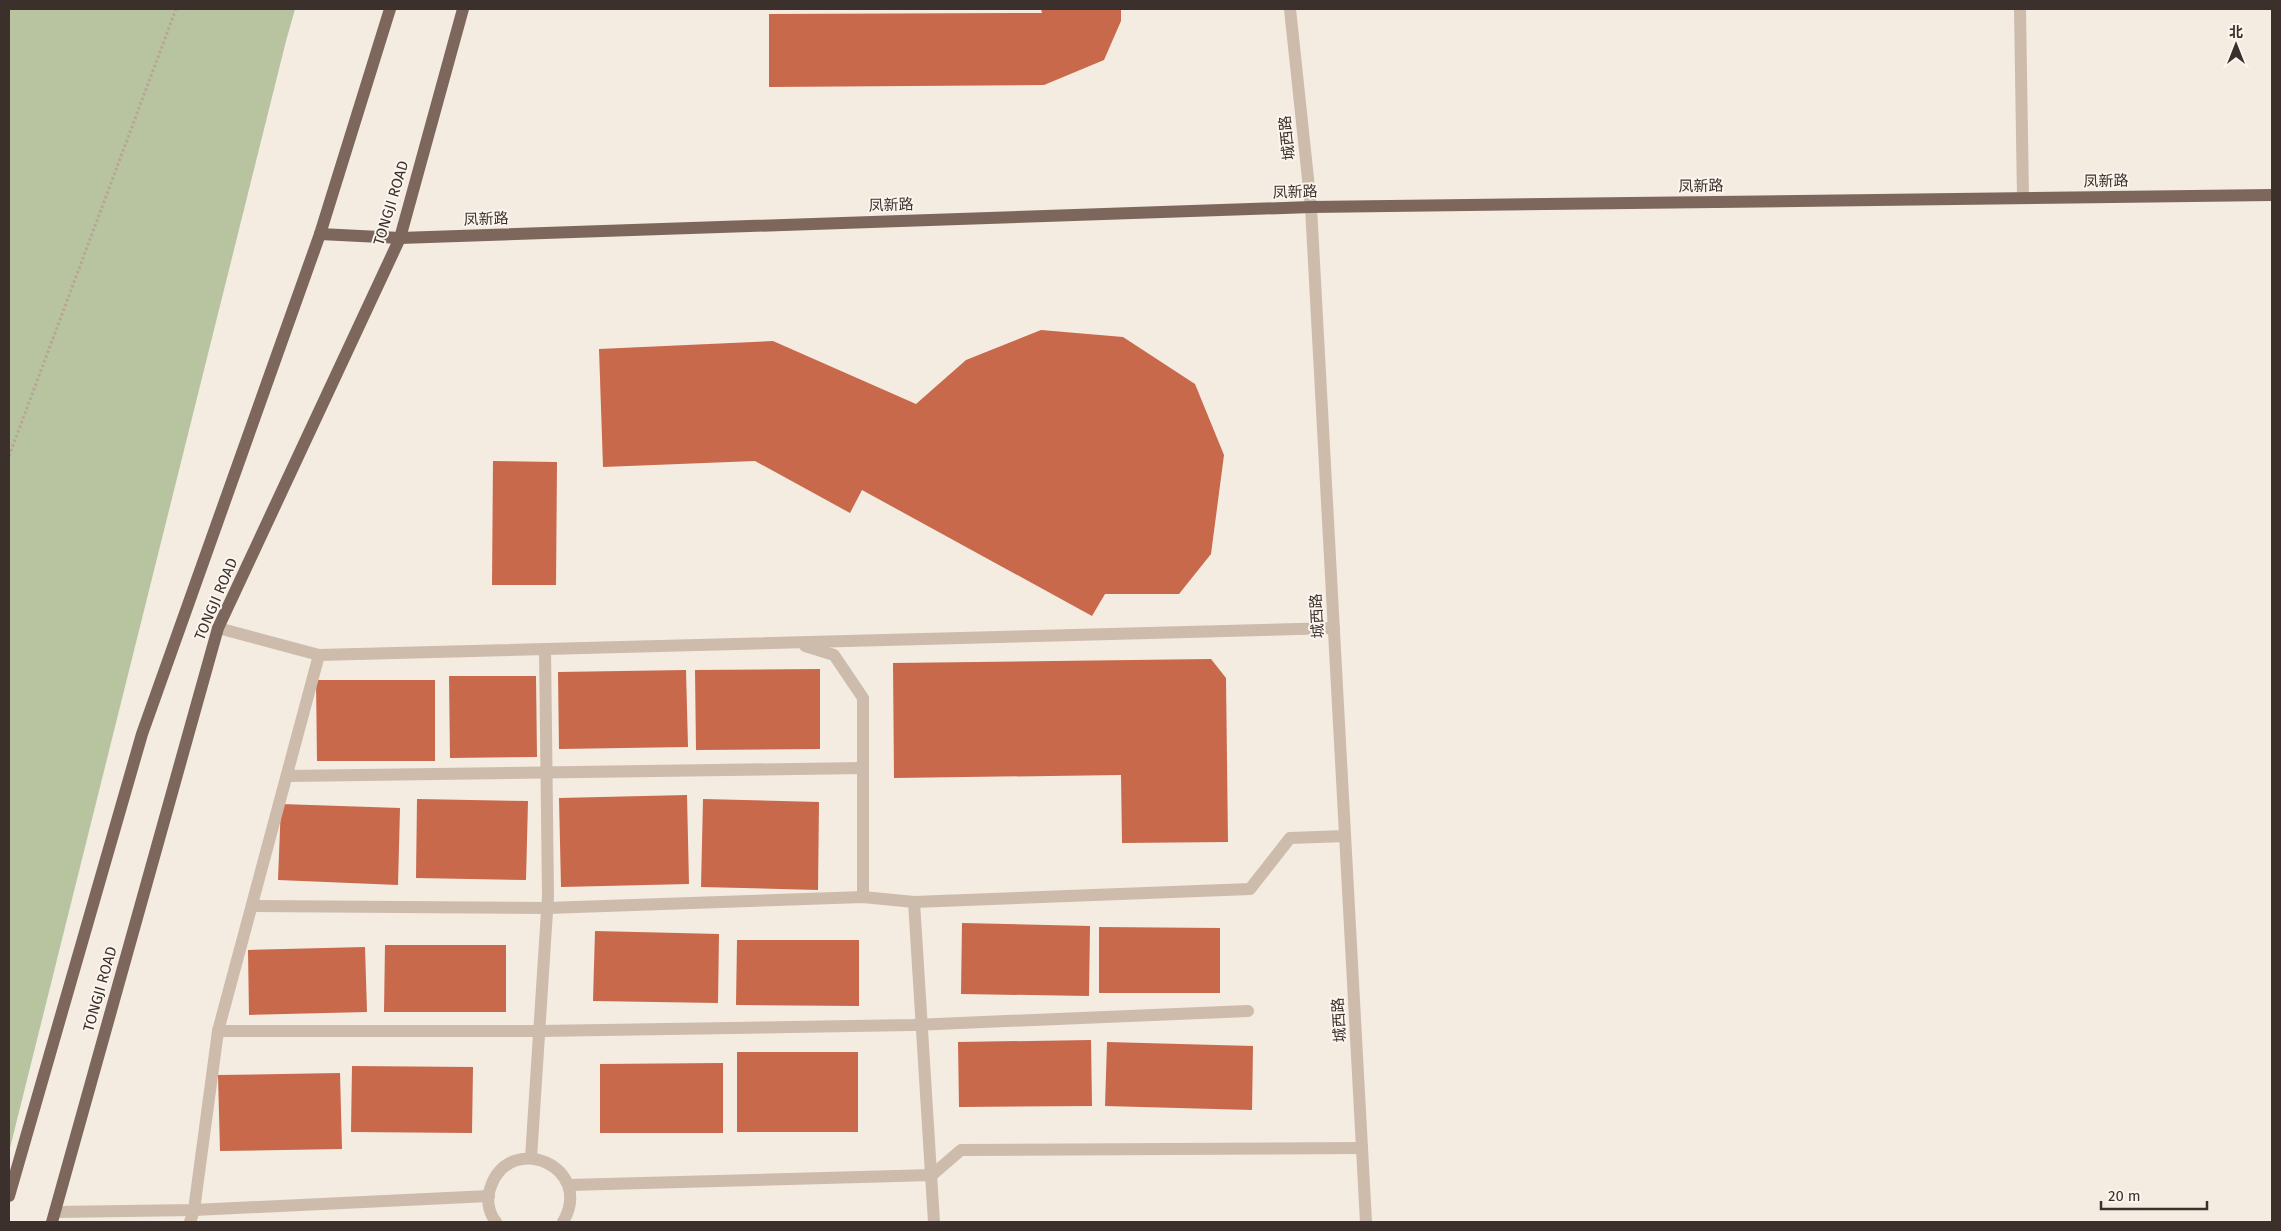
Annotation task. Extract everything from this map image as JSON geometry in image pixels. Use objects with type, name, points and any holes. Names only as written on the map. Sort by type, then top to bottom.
[{"type":"main road","name":"TONGJI ROAD","points":[[9,1196],[142,734],[320,234],[390,9]]},
{"type":"main road","name":"TONGJI ROAD","points":[[54,1217],[218,628],[400,238],[463,9]]},
{"type":"main road","name":"凤新路","points":[[320,234],[400,238],[1311,207],[2272,195]]},
{"type":"street","name":"城西路","points":[[1290,9],[1311,207],[1366,1222]]},
{"type":"street","points":[[2020,9],[2023,198]]},
{"type":"street","points":[[218,628],[319,655],[1334,628]]},
{"type":"street","points":[[793,642],[834,655],[863,698],[863,897]]},
{"type":"street","points":[[531,1158],[547,908],[545,649]]},
{"type":"street","points":[[192,1216],[218,1031],[319,655]]},
{"type":"street","points":[[287,776],[863,768]]},
{"type":"street","points":[[252,906],[547,908],[863,897],[914,902],[1250,889],[1290,838],[1345,836]]},
{"type":"street","points":[[914,902],[934,1222]]},
{"type":"street","points":[[218,1031],[539,1030],[922,1024],[1248,1011]]},
{"type":"street","points":[[569,1185],[932,1175],[961,1150],[1362,1148]]},
{"type":"street","points":[[496,1222],[488,1204],[493,1179],[501,1169],[512,1162],[538,1158],[551,1164],[562,1173],[569,1185],[571,1199],[568,1213],[563,1222]]},
{"type":"street","points":[[54,1217],[192,1216],[489,1196]]},
{"type":"path","points":[[9,456],[176,9]]},
{"type":"green space","points":[[9,9],[295,9],[9,1152]]},
{"type":"building","points":[[1041,9],[1121,9],[1121,21],[1104,60],[1044,85],[769,87],[769,14],[1042,13]]},
{"type":"building","points":[[1041,330],[1123,337],[1195,384],[1224,455],[1211,554],[1179,594],[1105,594],[1092,616],[862,490],[850,513],[755,461],[603,467],[599,349],[773,341],[916,404],[966,360]]},
{"type":"building","points":[[493,461],[557,462],[556,585],[492,585]]},
{"type":"building","points":[[1211,659],[1226,678],[1228,842],[1122,843],[1121,775],[894,778],[893,663]]},
{"type":"building","points":[[820,669],[820,749],[696,750],[695,670]]},
{"type":"building","points":[[686,670],[688,747],[559,749],[558,672]]},
{"type":"building","points":[[449,676],[536,676],[537,757],[450,758]]},
{"type":"building","points":[[316,680],[435,680],[435,761],[317,761]]},
{"type":"building","points":[[687,795],[689,884],[561,887],[559,798]]},
{"type":"building","points":[[417,799],[528,801],[526,880],[416,878]]},
{"type":"building","points":[[703,799],[819,802],[818,890],[701,887]]},
{"type":"building","points":[[281,804],[400,808],[398,885],[278,880]]},
{"type":"building","points":[[962,923],[1090,926],[1089,996],[961,994]]},
{"type":"building","points":[[1099,927],[1220,928],[1220,993],[1099,993]]},
{"type":"building","points":[[595,931],[719,934],[718,1003],[593,1001]]},
{"type":"building","points":[[737,940],[859,940],[859,1006],[736,1005]]},
{"type":"building","points":[[385,945],[506,945],[506,1012],[384,1012]]},
{"type":"building","points":[[365,947],[367,1012],[249,1015],[248,950]]},
{"type":"building","points":[[1091,1040],[1092,1106],[959,1107],[958,1042]]},
{"type":"building","points":[[1107,1042],[1253,1046],[1252,1110],[1105,1106]]},
{"type":"building","points":[[737,1052],[858,1052],[858,1132],[737,1132]]},
{"type":"building","points":[[723,1063],[723,1133],[600,1133],[600,1064]]},
{"type":"building","points":[[352,1066],[473,1067],[472,1133],[351,1132]]},
{"type":"building","points":[[340,1073],[342,1149],[220,1151],[218,1075]]}]
